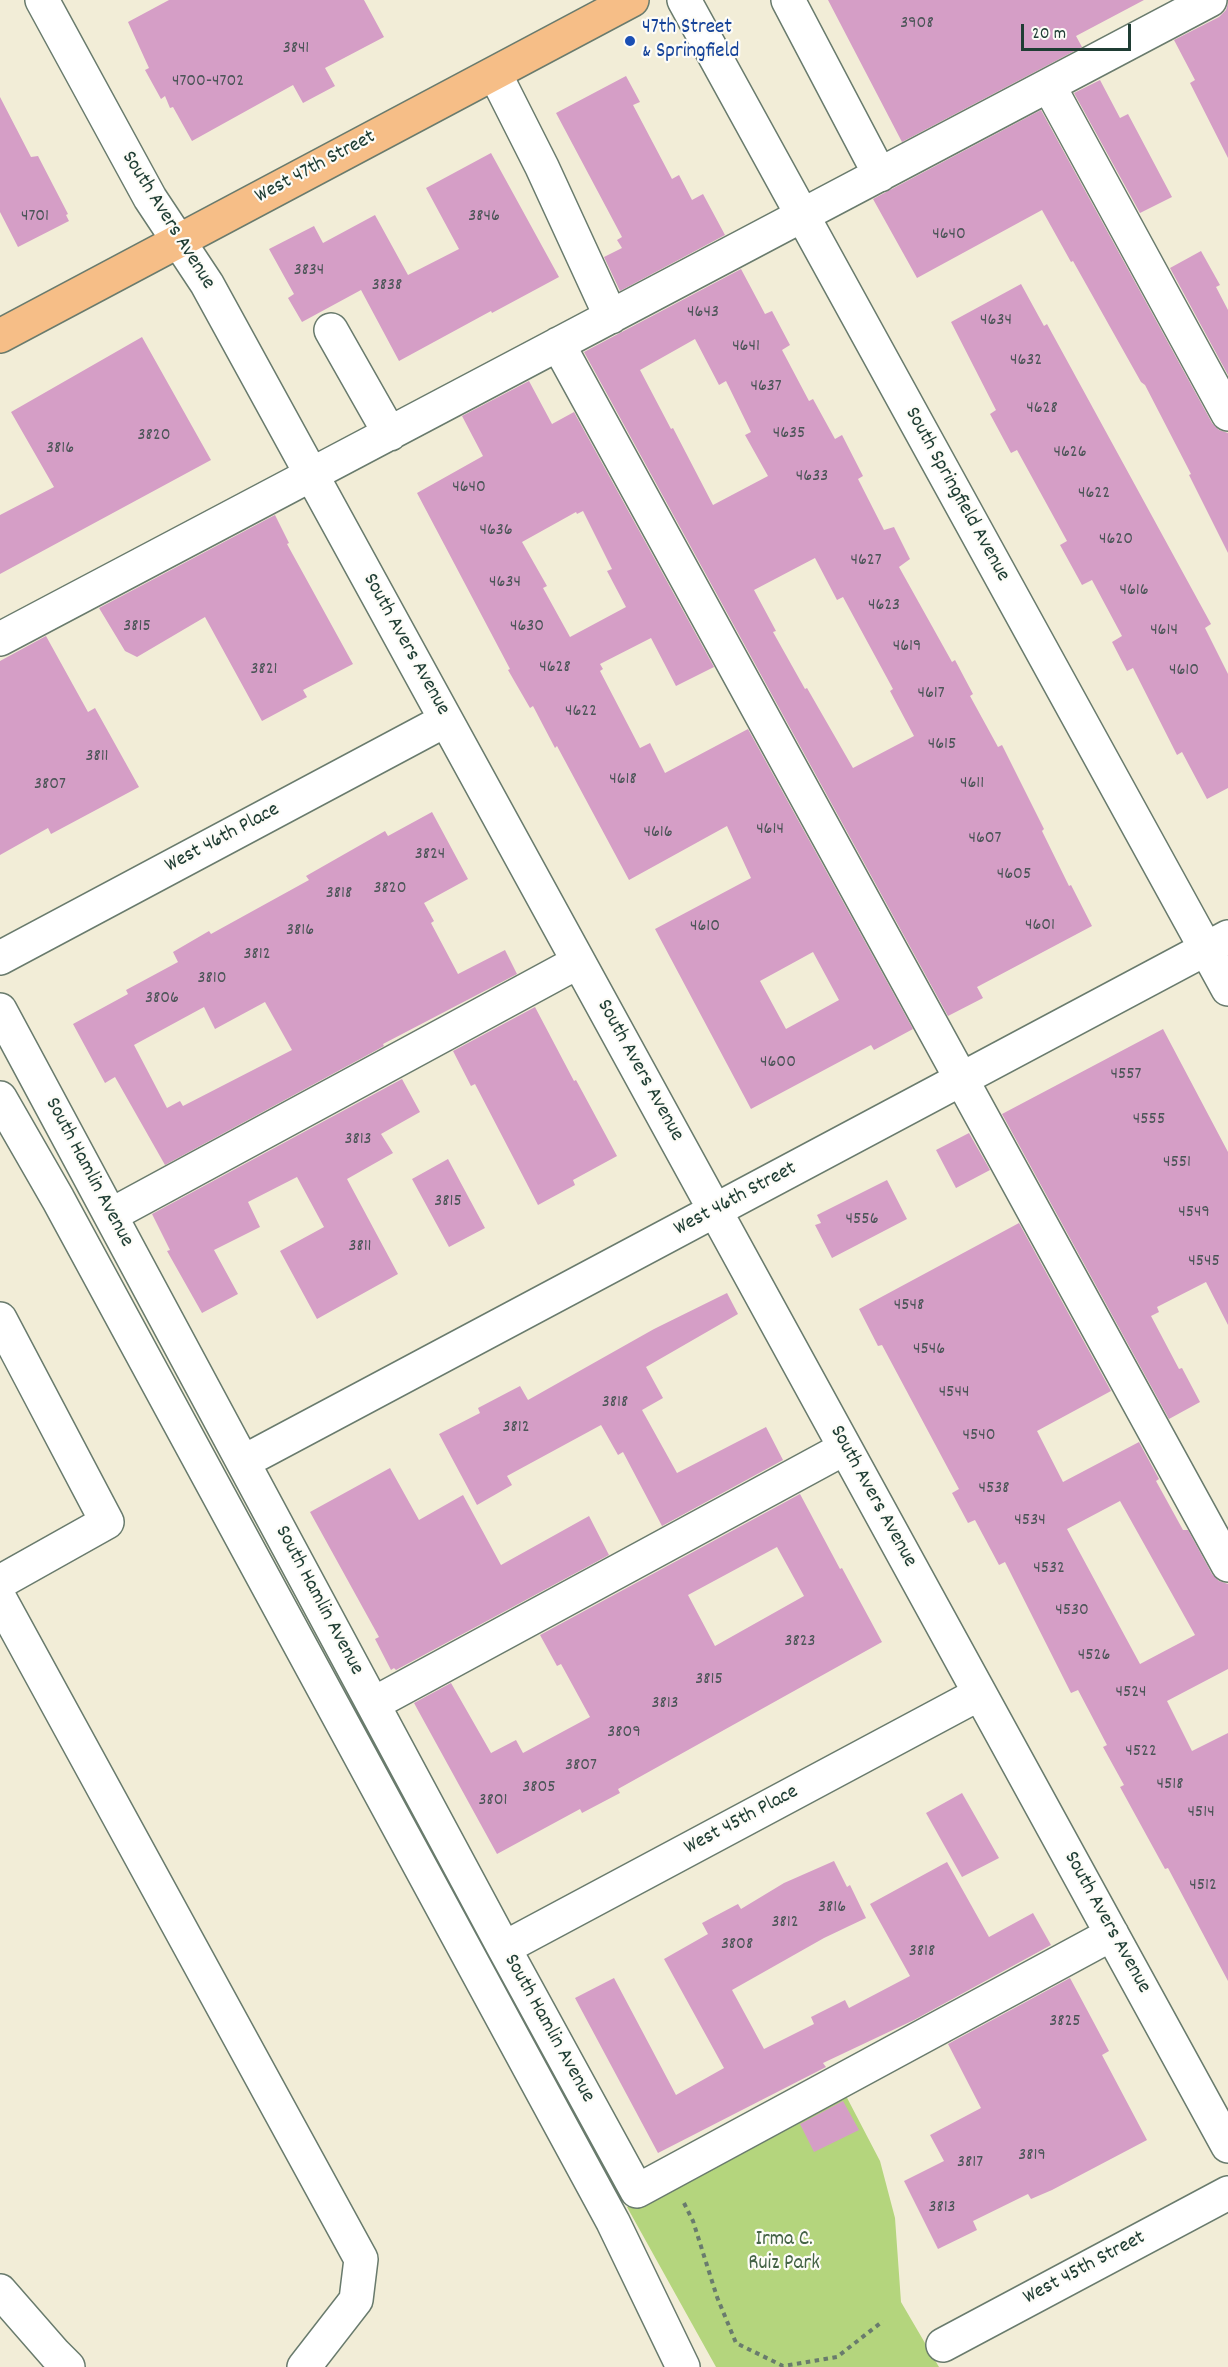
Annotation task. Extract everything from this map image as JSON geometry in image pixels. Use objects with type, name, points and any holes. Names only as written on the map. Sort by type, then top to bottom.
[{"type":"main road","name":"West 47th Street","points":[[0,336],[632,0]]},
{"type":"street","name":"South Avers Avenue","points":[[43,0],[150,198],[207,284],[1228,2146]]},
{"type":"street","name":"South Springfield Avenue","points":[[684,0],[803,216],[1217,943],[1228,989]]},
{"type":"street","points":[[788,0],[880,175]]},
{"type":"street","points":[[0,639],[1210,0]]},
{"type":"street","points":[[495,74],[542,167],[611,317]]},
{"type":"street","points":[[1049,86],[1228,414]]},
{"type":"street","points":[[331,330],[390,434]]},
{"type":"street","points":[[558,344],[1228,1565]]},
{"type":"street","name":"West 46th Place","points":[[0,958],[446,720]]},
{"type":"street","name":"West 46th Street","points":[[243,1462],[1217,943]]},
{"type":"street","points":[[111,1215],[578,962]]},
{"type":"street","name":"South Hamlin Avenue","points":[[0,1010],[637,2191],[669,2173]]},
{"type":"street","points":[[0,1098],[75,1230],[608,2212],[682,2367]]},
{"type":"street","points":[[0,1319],[107,1522],[0,1582]]},
{"type":"street","points":[[373,1704],[845,1448]]},
{"type":"street","points":[[0,1599],[361,2259],[356,2300],[304,2367]]},
{"type":"street","name":"West 45th Place","points":[[504,1948],[979,1694]]},
{"type":"street","points":[[669,2173],[1112,1934]]},
{"type":"street","name":"West 45th Street","points":[[943,2345],[1228,2193]]},
{"type":"street","points":[[0,2291],[69,2367]]},
{"type":"path","points":[[669,2173],[693,2221],[717,2297],[736,2343],[783,2366],[837,2357],[883,2321]]},
{"type":"green space","name":"Irma C. Ruiz Park","points":[[844,2092],[880,2161],[895,2218],[901,2302],[939,2367],[716,2367],[627,2207]]},
{"type":"building","points":[[169,0],[364,0],[384,37],[325,68],[335,86],[303,103],[293,85],[192,141],[173,107],[170,108],[165,96],[161,99],[145,70],[149,68],[128,22]]},
{"type":"building","points":[[828,0],[1144,0],[1076,36],[1082,47],[902,142]]},
{"type":"building","points":[[1228,3],[1228,158],[1190,83],[1195,80],[1174,40],[1219,17],[1226,10]]},
{"type":"building","points":[[626,76],[640,102],[633,105],[672,179],[679,175],[692,200],[703,194],[725,235],[620,291],[604,257],[622,248],[617,240],[622,237],[556,113]]},
{"type":"building","points":[[1100,80],[1120,118],[1128,114],[1172,197],[1140,213],[1074,93]]},
{"type":"building","points":[[0,97],[31,157],[38,156],[68,214],[66,215],[69,221],[18,247],[0,212]]},
{"type":"building","points":[[1041,110],[1212,423],[1219,430],[1228,433],[1228,553],[1189,475],[1191,474],[1145,385],[1141,382],[1042,210],[917,278],[873,199]]},
{"type":"building","points":[[491,153],[559,277],[399,361],[361,290],[302,322],[288,298],[294,294],[269,249],[314,226],[323,243],[375,215],[408,275],[459,249],[426,188]]},
{"type":"building","points":[[1201,251],[1220,285],[1216,287],[1228,310],[1228,375],[1170,268]]},
{"type":"building","points":[[741,269],[765,314],[772,311],[790,345],[782,350],[809,401],[813,399],[835,439],[842,435],[863,476],[858,479],[884,530],[894,527],[910,559],[899,567],[952,662],[955,660],[973,694],[970,696],[998,747],[1002,745],[1044,829],[1042,831],[1069,886],[1071,885],[1092,926],[977,987],[983,998],[948,1016],[584,352]],"holes":[[[695,339],[719,385],[726,381],[751,432],[745,435],[768,476],[713,505],[640,370]],[[815,558],[837,600],[843,597],[893,689],[890,691],[914,736],[853,768],[773,632],[776,631],[754,590]]]},
{"type":"building","points":[[1021,284],[1044,326],[1047,324],[1211,624],[1205,628],[1228,674],[1228,788],[1207,799],[1182,752],[1177,755],[1133,668],[1127,671],[1112,642],[1122,636],[1092,580],[1082,585],[1060,545],[1067,541],[1017,450],[1011,453],[990,414],[996,410],[951,322]]},
{"type":"building","points":[[142,337],[211,460],[0,574],[0,515],[54,487],[11,412]]},
{"type":"building","points":[[529,381],[552,424],[574,412],[714,667],[676,686],[651,638],[600,664],[603,669],[600,671],[640,748],[650,743],[665,773],[748,729],[913,1029],[874,1050],[871,1045],[751,1109],[655,929],[751,878],[727,826],[629,880],[557,746],[555,748],[533,706],[530,708],[508,670],[510,669],[417,493],[483,456],[462,416]],"holes":[[[583,511],[612,569],[607,571],[626,607],[570,637],[543,588],[547,586],[522,542],[576,512],[577,514]],[[813,952],[839,1000],[786,1029],[760,981]]]},
{"type":"building","points":[[275,515],[289,543],[287,544],[353,664],[303,690],[307,697],[262,721],[205,617],[137,657],[125,651],[99,608]]},
{"type":"building","points":[[46,636],[88,712],[95,708],[139,787],[51,834],[48,828],[0,855],[0,661]]},
{"type":"building","points":[[432,812],[468,879],[424,903],[434,921],[431,923],[458,974],[505,950],[517,974],[383,1044],[384,1046],[165,1165],[115,1077],[105,1083],[73,1024],[128,994],[126,990],[178,962],[173,952],[209,931],[211,934],[309,880],[306,876],[385,831],[388,836]],"holes":[[[265,1002],[292,1050],[183,1106],[180,1101],[167,1108],[134,1045],[204,1007],[215,1029]]]},
{"type":"building","points":[[535,1007],[617,1156],[573,1180],[575,1185],[538,1205],[475,1084],[471,1086],[453,1051]]},
{"type":"building","points":[[1163,1029],[1228,1152],[1228,1325],[1206,1282],[1157,1307],[1159,1312],[1151,1316],[1179,1369],[1182,1368],[1200,1402],[1169,1419],[1002,1114]]},
{"type":"building","points":[[402,1079],[420,1112],[381,1134],[393,1153],[347,1179],[398,1274],[317,1319],[280,1251],[324,1227],[297,1177],[248,1202],[260,1227],[214,1250],[238,1294],[202,1313],[167,1251],[170,1250],[152,1214]]},
{"type":"building","points":[[969,1133],[990,1170],[956,1188],[936,1150]]},
{"type":"building","points":[[448,1159],[485,1228],[449,1247],[412,1179]]},
{"type":"building","points":[[887,1180],[907,1219],[832,1258],[815,1225],[821,1223],[817,1215]]},
{"type":"building","points":[[1019,1223],[1111,1391],[1037,1431],[1063,1482],[1139,1442],[1159,1479],[1156,1481],[1183,1530],[1188,1530],[1212,1574],[1219,1581],[1228,1584],[1228,1669],[1167,1701],[1192,1751],[1228,1733],[1228,1981],[1168,1868],[1165,1869],[1120,1787],[1124,1785],[1103,1747],[1107,1745],[1078,1690],[1071,1693],[1005,1562],[999,1565],[975,1520],[968,1523],[952,1493],[959,1489],[882,1345],[878,1346],[859,1309]],"holes":[[[1120,1501],[1195,1635],[1140,1664],[1067,1529]]]},
{"type":"building","points":[[727,1293],[738,1314],[646,1367],[663,1398],[642,1410],[677,1473],[766,1427],[783,1460],[662,1526],[623,1452],[618,1455],[601,1425],[507,1476],[512,1485],[477,1505],[439,1434],[480,1413],[478,1408],[520,1386],[528,1400],[654,1329]]},
{"type":"building","points":[[390,1468],[419,1520],[463,1495],[501,1565],[589,1516],[609,1555],[396,1670],[394,1668],[391,1670],[375,1639],[379,1637],[310,1512]]},
{"type":"building","points":[[800,1494],[882,1642],[618,1789],[620,1793],[582,1813],[580,1809],[497,1854],[414,1703],[451,1683],[491,1753],[516,1740],[523,1753],[590,1717],[561,1664],[557,1666],[540,1635]],"holes":[[[777,1547],[804,1596],[715,1646],[688,1595]]]},
{"type":"building","points":[[962,1793],[999,1858],[962,1877],[926,1813]]},
{"type":"building","points":[[834,1861],[847,1887],[850,1885],[866,1918],[824,1938],[732,1990],[764,2049],[814,2024],[811,2017],[845,2000],[849,2008],[910,1976],[870,1904],[947,1862],[989,1937],[1033,1913],[1051,1945],[914,2020],[823,2063],[826,2067],[658,2153],[575,1998],[614,1978],[676,2095],[724,2068],[664,1959],[708,1934],[702,1923],[738,1904],[741,1909],[784,1883]]},
{"type":"building","points":[[1070,1978],[1109,2051],[1102,2055],[1147,2140],[1052,2190],[1031,2199],[1028,2194],[973,2221],[977,2230],[938,2249],[904,2181],[944,2161],[930,2135],[981,2108],[948,2044]]},
{"type":"building","points":[[843,2101],[859,2130],[814,2152],[800,2124]]},
{"type":"place","name":"47th Street & Springfield","points":[[630,41]]}]
